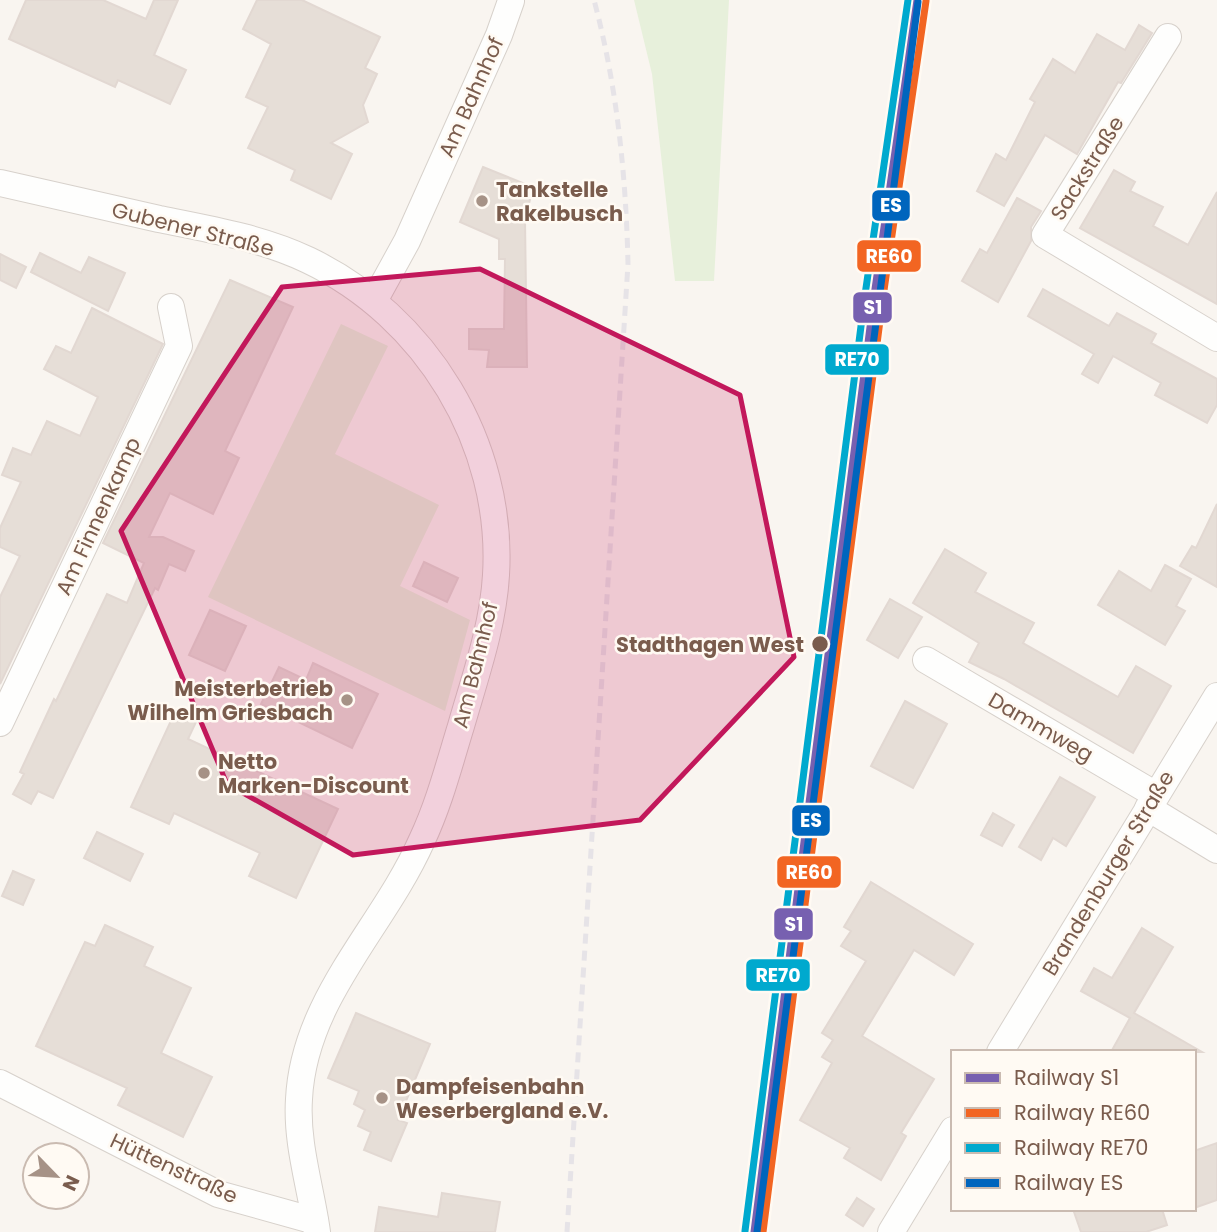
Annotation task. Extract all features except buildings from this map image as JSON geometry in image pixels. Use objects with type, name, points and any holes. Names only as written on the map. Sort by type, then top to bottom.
[{"type":"street","name":"Am Bahnhof","points":[[316,1227],[300,1144],[299,1098],[307,1052],[334,986],[402,881],[438,803],[489,625],[496,575],[495,524],[475,439],[456,400],[427,356],[374,301],[407,241],[499,35],[511,1]]},
{"type":"street","name":"Sackstraße","points":[[1168,37],[1045,235],[1217,338]]},
{"type":"street","name":"Gubener Straße","points":[[0,183],[236,235],[307,259],[374,301]]},
{"type":"street","name":"Am Finnenkamp","points":[[0,723],[179,346],[171,307]]},
{"type":"street","name":"Dammweg","points":[[926,660],[1152,801],[1217,850]]},
{"type":"street","name":"Brandenburger Straße","points":[[1001,1050],[1217,696]]},
{"type":"street","name":"Hüttenstraße","points":[[0,1083],[218,1194],[316,1227]]},
{"type":"street","points":[[891,1232],[951,1133]]},
{"type":"highlighted area","points":[[480,269],[740,395],[794,657],[640,820],[353,855],[227,784],[121,531],[282,287]]},
{"type":"green space","points":[[634,0],[729,0],[714,281],[675,281],[652,74]]},
{"type":"green space","points":[[341,324],[388,346],[335,454],[439,505],[400,586],[470,620],[445,711],[208,597]]},
{"type":"railway","points":[[567,1232],[628,264],[619,131],[609,65],[594,0]]},
{"type":"rail line","name":"RE70","points":[[745,1231],[865,295],[908,0]]},
{"type":"rail line","name":"S1","points":[[754,1232],[874,296],[917,0]]},
{"type":"rail line","name":"RE60","points":[[763,1232],[883,297],[926,1]]},
{"type":"rail line","name":"ES","points":[[757,1232],[918,2]]},
{"type":"place","name":"Tankstelle Rakelbusch","points":[[482,201]]},
{"type":"place","name":"Stadthagen West","points":[[820,644]]},
{"type":"place","name":"Meisterbetrieb Wilhelm Griesbach","points":[[347,700]]},
{"type":"place","name":"Netto Marken-Discount","points":[[204,773]]},
{"type":"place","name":"Dampfeisenbahn Weserbergland e.V.","points":[[382,1098]]}]
